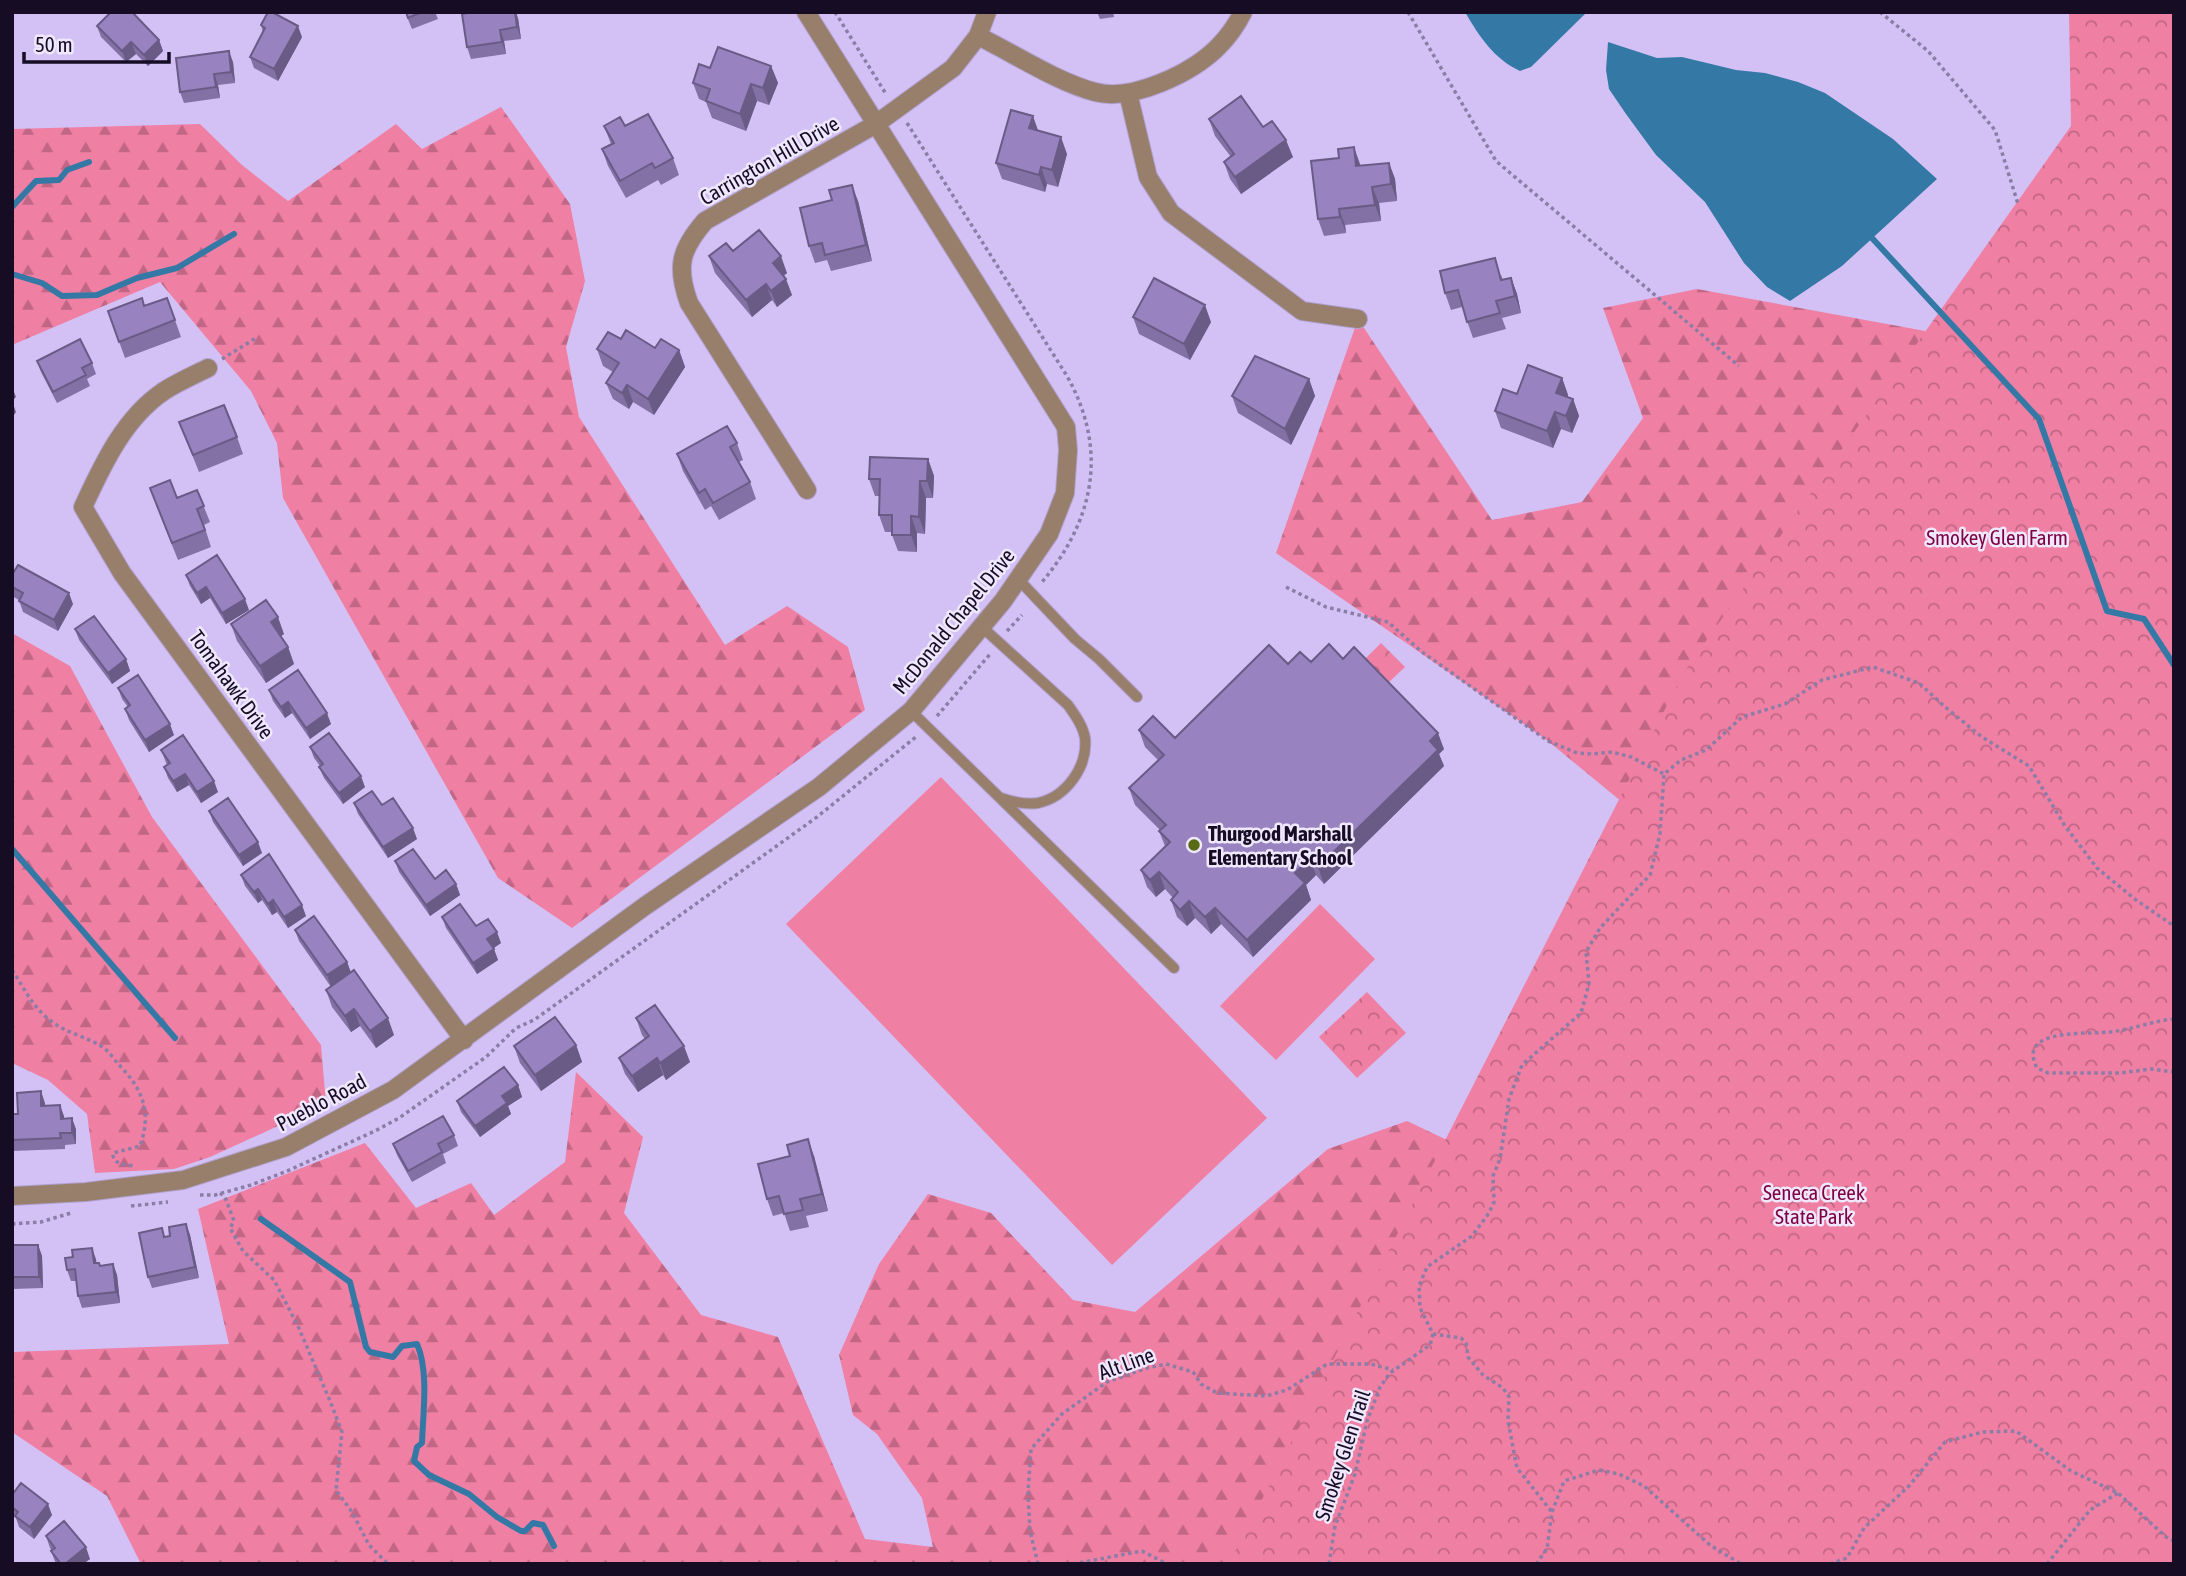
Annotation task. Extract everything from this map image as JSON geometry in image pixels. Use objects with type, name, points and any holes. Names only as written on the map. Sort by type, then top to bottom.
[{"type":"street","name":"McDonald Chapel Drive","points":[[604,936],[819,787],[911,711],[982,627],[1018,579],[1049,534],[1065,493],[1068,450],[1066,427],[806,12]]},
{"type":"street","name":"Carrington Hill Drive","points":[[807,490],[689,303],[682,283],[682,257],[690,239],[705,221],[876,124],[953,68],[978,36],[987,12]]},
{"type":"street","points":[[978,36],[1097,93],[1128,93],[1179,76],[1218,48],[1244,12]]},
{"type":"street","points":[[1128,93],[1149,177],[1171,213],[1302,311],[1358,319]]},
{"type":"street","name":"Tomahawk Drive","points":[[208,368],[164,391],[136,416],[116,443],[83,507],[122,573],[464,1040]]},
{"type":"street","name":"Pueblo Road","points":[[12,1196],[86,1192],[183,1180],[286,1147],[393,1090],[604,936]]},
{"type":"lane","points":[[1018,579],[1075,639],[1137,697]]},
{"type":"lane","points":[[982,627],[1068,705],[1079,720],[1085,737],[1085,754],[1077,774],[1063,791],[1037,803],[1019,803],[1000,798]]},
{"type":"lane","points":[[911,711],[1174,968]]},
{"type":"path","points":[[835,12],[889,98]]},
{"type":"path","points":[[1408,12],[1496,161],[1739,366]]},
{"type":"path","points":[[1880,12],[1928,51],[1995,130],[2018,204]]},
{"type":"path","points":[[208,368],[256,338]]},
{"type":"path","points":[[1286,587],[1334,610],[1388,622],[1422,652],[1548,741],[1577,753],[1612,752],[1630,757],[1664,774]]},
{"type":"path","points":[[1007,631],[1022,615]]},
{"type":"path","points":[[936,717],[992,651]]},
{"type":"path","points":[[1552,1512],[1517,1468],[1508,1422],[1509,1397],[1503,1388],[1483,1374],[1468,1357],[1466,1343],[1461,1338],[1433,1335],[1420,1308],[1419,1286],[1427,1267],[1472,1237],[1489,1213],[1494,1202],[1493,1176],[1500,1159],[1509,1099],[1522,1065],[1580,1013],[1589,984],[1586,952],[1600,928],[1650,876],[1660,834],[1664,774],[1681,760],[1706,750],[1742,717],[1785,704],[1822,680],[1873,667],[1919,682],[1945,708],[1982,737],[2029,766],[2065,826],[2097,868],[2174,926]]},
{"type":"path","points":[[12,970],[38,1010],[53,1023],[103,1047],[127,1072],[141,1092],[146,1116],[140,1146],[118,1150],[112,1157],[125,1165],[146,1166]]},
{"type":"path","points":[[2174,1019],[2152,1021],[2111,1032],[2085,1033],[2041,1041],[2032,1056],[2037,1068],[2048,1073],[2120,1073],[2151,1069],[2174,1072]]},
{"type":"path","points":[[194,1176],[225,1197],[234,1221],[230,1228],[235,1240],[274,1280],[298,1326],[342,1432],[336,1490],[352,1512],[369,1545],[387,1564]]},
{"type":"path","name":"Smokey Glen Trail","points":[[1329,1564],[1335,1526],[1355,1474],[1367,1421],[1380,1387],[1394,1371],[1430,1345],[1433,1335]]},
{"type":"path","name":"Alt Line","points":[[1038,1564],[1030,1531],[1028,1493],[1031,1449],[1062,1414],[1107,1382],[1166,1364],[1192,1372],[1201,1384],[1216,1393],[1266,1396],[1287,1390],[1327,1364],[1371,1364],[1394,1371]]},
{"type":"path","points":[[1830,1564],[1847,1558],[1864,1528],[1909,1486],[1945,1441],[1983,1432],[2016,1431],[2071,1471],[2118,1493],[2166,1537],[2174,1541]]},
{"type":"path","points":[[1535,1564],[1548,1549],[1552,1512],[1564,1481],[1599,1470],[1619,1474],[1644,1486],[1710,1545],[1741,1564]]},
{"type":"path","points":[[2047,1564],[2090,1510],[2118,1493]]},
{"type":"path","points":[[1073,1564],[1142,1551],[1167,1564]]},
{"type":"green space","name":"Seneca Creek State Park","points":[[2069,12],[2174,12],[2174,1564],[1229,1564],[1684,672],[2071,126]]},
{"type":"green space","points":[[501,107],[570,204],[585,281],[566,347],[579,417],[725,645],[787,606],[848,647],[865,710],[572,928],[498,878],[283,498],[277,443],[251,391],[160,282],[12,345],[12,129],[200,124],[242,165],[288,201],[396,124],[422,149]]},
{"type":"green space","points":[[1697,289],[1958,337],[2174,1564],[141,1564],[107,1496],[12,1432],[12,1352],[229,1344],[198,1209],[365,1143],[416,1208],[471,1183],[494,1215],[565,1162],[576,1072],[643,1137],[624,1213],[701,1315],[778,1337],[865,1539],[933,1547],[922,1498],[877,1434],[853,1415],[839,1355],[879,1264],[928,1194],[991,1213],[1073,1300],[1135,1312],[1328,1149],[1407,1121],[1447,1140],[1622,802],[1548,741],[1276,553],[1358,319],[1492,520],[1582,502],[1643,418],[1603,308]]},
{"type":"green space","points":[[12,633],[70,666],[152,817],[321,1045],[326,1104],[210,1157],[174,1169],[95,1173],[87,1114],[48,1080],[12,1063]]},
{"type":"green space","points":[[1381,643],[1405,667],[1388,683],[1364,660]]},
{"type":"green space","points":[[941,777],[1267,1118],[1112,1265],[786,924]]},
{"type":"green space","points":[[1320,904],[1375,959],[1276,1060],[1220,1006]]},
{"type":"green space","points":[[1367,992],[1406,1033],[1357,1078],[1319,1037]]},
{"type":"water","points":[[1465,12],[1587,12],[1531,67],[1520,71],[1495,53]]},
{"type":"water","points":[[1608,42],[1657,58],[1682,57],[1736,70],[1765,73],[1825,93],[1893,139],[1937,179],[1842,266],[1790,301],[1767,287],[1744,263],[1705,202],[1656,155],[1626,114],[1609,89],[1606,70]]},
{"type":"building","points":[[111,12],[132,12],[159,40],[144,55],[131,42],[122,51],[97,26]]},
{"type":"building","points":[[268,12],[298,26],[274,69],[250,57],[265,28],[261,25]]},
{"type":"building","points":[[406,12],[422,12],[408,18]]},
{"type":"building","points":[[515,12],[517,27],[500,30],[502,42],[467,47],[462,14]]},
{"type":"building","points":[[718,47],[771,66],[763,88],[751,84],[740,114],[706,101],[710,89],[693,83],[699,64],[710,68]]},
{"type":"building","points":[[229,51],[231,72],[214,74],[216,87],[180,92],[176,58]]},
{"type":"building","points":[[1241,96],[1263,127],[1272,121],[1286,140],[1235,177],[1224,162],[1234,154],[1209,119]]},
{"type":"building","points":[[1011,110],[1033,116],[1029,128],[1061,137],[1052,170],[1041,167],[1039,175],[996,163]]},
{"type":"building","points":[[648,114],[673,158],[655,168],[652,163],[620,181],[602,149],[614,143],[604,126],[620,117],[625,126]]},
{"type":"building","points":[[1354,147],[1356,166],[1389,163],[1391,184],[1372,187],[1375,205],[1339,209],[1340,217],[1318,219],[1311,161],[1339,158],[1338,149]]},
{"type":"building","points":[[852,185],[866,245],[825,255],[822,243],[809,246],[800,208],[832,200],[829,190]]},
{"type":"building","points":[[759,230],[781,256],[773,263],[786,279],[771,291],[766,284],[746,300],[709,256],[726,243],[733,251]]},
{"type":"building","points":[[1495,258],[1501,280],[1511,278],[1515,296],[1496,301],[1500,313],[1467,322],[1458,290],[1445,293],[1440,271]]},
{"type":"building","points":[[1154,278],[1205,305],[1184,344],[1133,317]]},
{"type":"building","points":[[142,298],[144,306],[167,298],[175,320],[119,342],[108,311]]},
{"type":"building","points":[[626,330],[655,348],[661,339],[679,350],[648,399],[627,385],[622,393],[606,383],[619,363],[597,349],[608,332],[621,339]]},
{"type":"building","points":[[80,339],[92,363],[82,368],[86,375],[53,392],[37,361]]},
{"type":"building","points":[[1255,356],[1309,379],[1285,429],[1232,396]]},
{"type":"building","points":[[1528,365],[1562,378],[1556,393],[1573,399],[1566,416],[1555,412],[1547,431],[1495,411],[1503,389],[1517,394]]},
{"type":"building","points":[[224,405],[237,437],[193,455],[179,422]]},
{"type":"building","points":[[727,426],[737,443],[730,447],[750,482],[713,503],[705,489],[699,493],[677,454]]},
{"type":"building","points":[[870,457],[928,459],[927,481],[920,481],[919,517],[911,516],[911,535],[892,535],[892,515],[879,515],[880,479],[869,479]]},
{"type":"building","points":[[170,480],[177,498],[197,490],[204,506],[197,509],[205,530],[172,543],[150,488]]},
{"type":"building","points":[[217,555],[245,599],[222,613],[206,587],[197,593],[186,575]]},
{"type":"building","points":[[18,565],[69,593],[54,620],[19,601],[23,593],[12,587],[12,575]]},
{"type":"building","points":[[266,600],[278,617],[271,622],[288,647],[260,666],[231,624]]},
{"type":"building","points":[[94,616],[126,659],[108,673],[75,629]]},
{"type":"building","points":[[1329,644],[1343,659],[1354,647],[1438,733],[1430,741],[1438,750],[1318,867],[1310,859],[1295,873],[1305,883],[1247,940],[1215,908],[1205,917],[1189,901],[1180,910],[1171,900],[1178,892],[1159,872],[1150,880],[1141,870],[1170,842],[1159,831],[1166,825],[1129,788],[1164,755],[1139,730],[1153,716],[1175,738],[1269,645],[1288,664],[1300,652],[1311,662]]},
{"type":"building","points":[[298,670],[327,713],[306,728],[288,702],[281,707],[269,690]]},
{"type":"building","points":[[138,675],[170,724],[145,740],[125,709],[130,705],[118,688]]},
{"type":"building","points":[[329,733],[361,776],[339,793],[319,767],[323,764],[310,747]]},
{"type":"building","points":[[183,735],[214,781],[197,792],[185,774],[173,781],[164,767],[170,763],[161,750]]},
{"type":"building","points":[[372,791],[382,805],[393,798],[413,828],[383,847],[354,803]]},
{"type":"building","points":[[228,798],[258,842],[239,855],[209,811]]},
{"type":"building","points":[[413,849],[435,879],[446,870],[456,884],[426,905],[395,861]]},
{"type":"building","points":[[269,854],[302,905],[284,917],[273,900],[268,904],[258,889],[254,892],[241,875]]},
{"type":"building","points":[[460,904],[476,926],[488,919],[497,932],[487,939],[494,949],[473,963],[442,917]]},
{"type":"building","points":[[314,916],[347,962],[327,975],[295,930]]},
{"type":"building","points":[[354,970],[388,1018],[370,1031],[354,1009],[345,1016],[326,990]]},
{"type":"building","points":[[655,1005],[684,1046],[660,1063],[657,1058],[632,1076],[619,1058],[649,1036],[636,1018]]},
{"type":"building","points":[[555,1017],[576,1045],[535,1075],[514,1046]]},
{"type":"building","points":[[504,1067],[518,1085],[502,1096],[507,1103],[475,1126],[457,1101]]},
{"type":"building","points":[[41,1091],[41,1106],[60,1105],[61,1119],[72,1118],[72,1133],[60,1133],[61,1138],[12,1140],[12,1114],[18,1114],[17,1093]]},
{"type":"building","points":[[443,1116],[454,1135],[438,1144],[442,1152],[408,1171],[393,1144]]},
{"type":"building","points":[[808,1139],[822,1194],[800,1199],[803,1210],[784,1214],[779,1196],[767,1199],[758,1164],[790,1156],[787,1145]]},
{"type":"building","points":[[186,1224],[195,1267],[148,1277],[139,1233],[162,1228],[164,1237],[170,1236],[169,1227]]},
{"type":"building","points":[[12,1245],[38,1245],[39,1277],[12,1277]]},
{"type":"building","points":[[92,1248],[94,1263],[99,1263],[100,1266],[113,1264],[116,1292],[78,1296],[75,1269],[67,1270],[65,1258],[73,1257],[72,1250]]},
{"type":"building","points":[[21,1483],[48,1504],[30,1527],[15,1516],[18,1512],[12,1507],[12,1495]]},
{"type":"building","points":[[64,1521],[86,1547],[65,1564],[61,1564],[51,1551],[55,1548],[46,1536]]},
{"type":"waterway","points":[[12,207],[36,181],[59,180],[67,170],[89,162]]},
{"type":"waterway","points":[[12,274],[42,283],[62,296],[97,295],[137,278],[177,268],[234,234]]},
{"type":"waterway","points":[[1872,238],[2039,419],[2107,611],[2144,619],[2174,665]]},
{"type":"waterway","points":[[12,849],[175,1038]]},
{"type":"waterway","points":[[261,1219],[350,1282],[366,1347],[370,1352],[393,1357],[402,1346],[417,1344],[423,1367],[424,1392],[422,1443],[417,1447],[414,1461],[429,1475],[469,1494],[497,1517],[521,1531],[525,1531],[533,1523],[543,1525],[554,1546]]},
{"type":"place","name":"Thurgood Marshall Elementary School","points":[[1194,845]]},
{"type":"park label","name":"Smokey Glen Farm","points":[[1997,537]]}]
